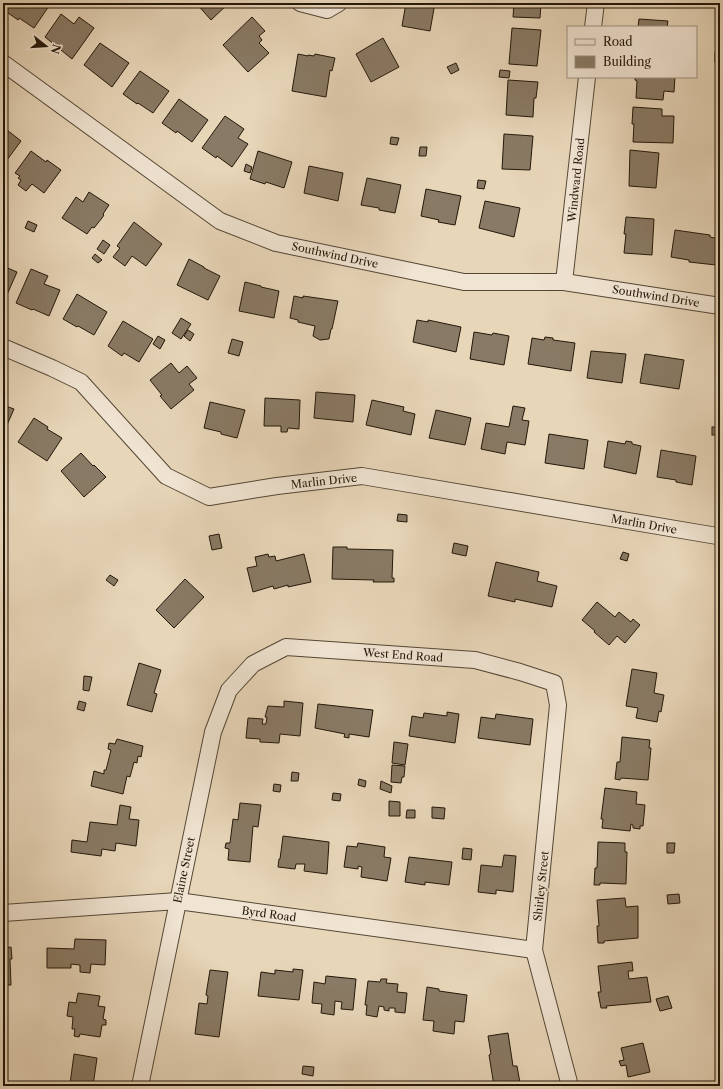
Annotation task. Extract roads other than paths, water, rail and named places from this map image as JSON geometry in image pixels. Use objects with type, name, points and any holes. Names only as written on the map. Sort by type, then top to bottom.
[{"type":"street","points":[[300,3],[327,10],[340,3]]},
{"type":"street","points":[[593,26],[596,3]]},
{"type":"street","name":"Southwind Drive","points":[[3,63],[220,221],[276,243],[464,282],[564,282],[720,306]]},
{"type":"street","name":"Windward Road","points":[[564,282],[587,78]]},
{"type":"street","name":"Marlin Drive","points":[[3,347],[81,382],[166,476],[209,497],[277,486],[362,476],[717,536],[720,535]]},
{"type":"street","name":"West End Road","points":[[253,664],[286,647],[475,660],[554,683]]},
{"type":"street","name":"Elaine Street","points":[[140,1086],[213,732],[228,690],[253,664]]},
{"type":"street","name":"Shirley Street","points":[[554,683],[558,705],[534,950],[570,1086]]},
{"type":"street","name":"Byrd Road","points":[[3,913],[178,901],[534,950]]}]
